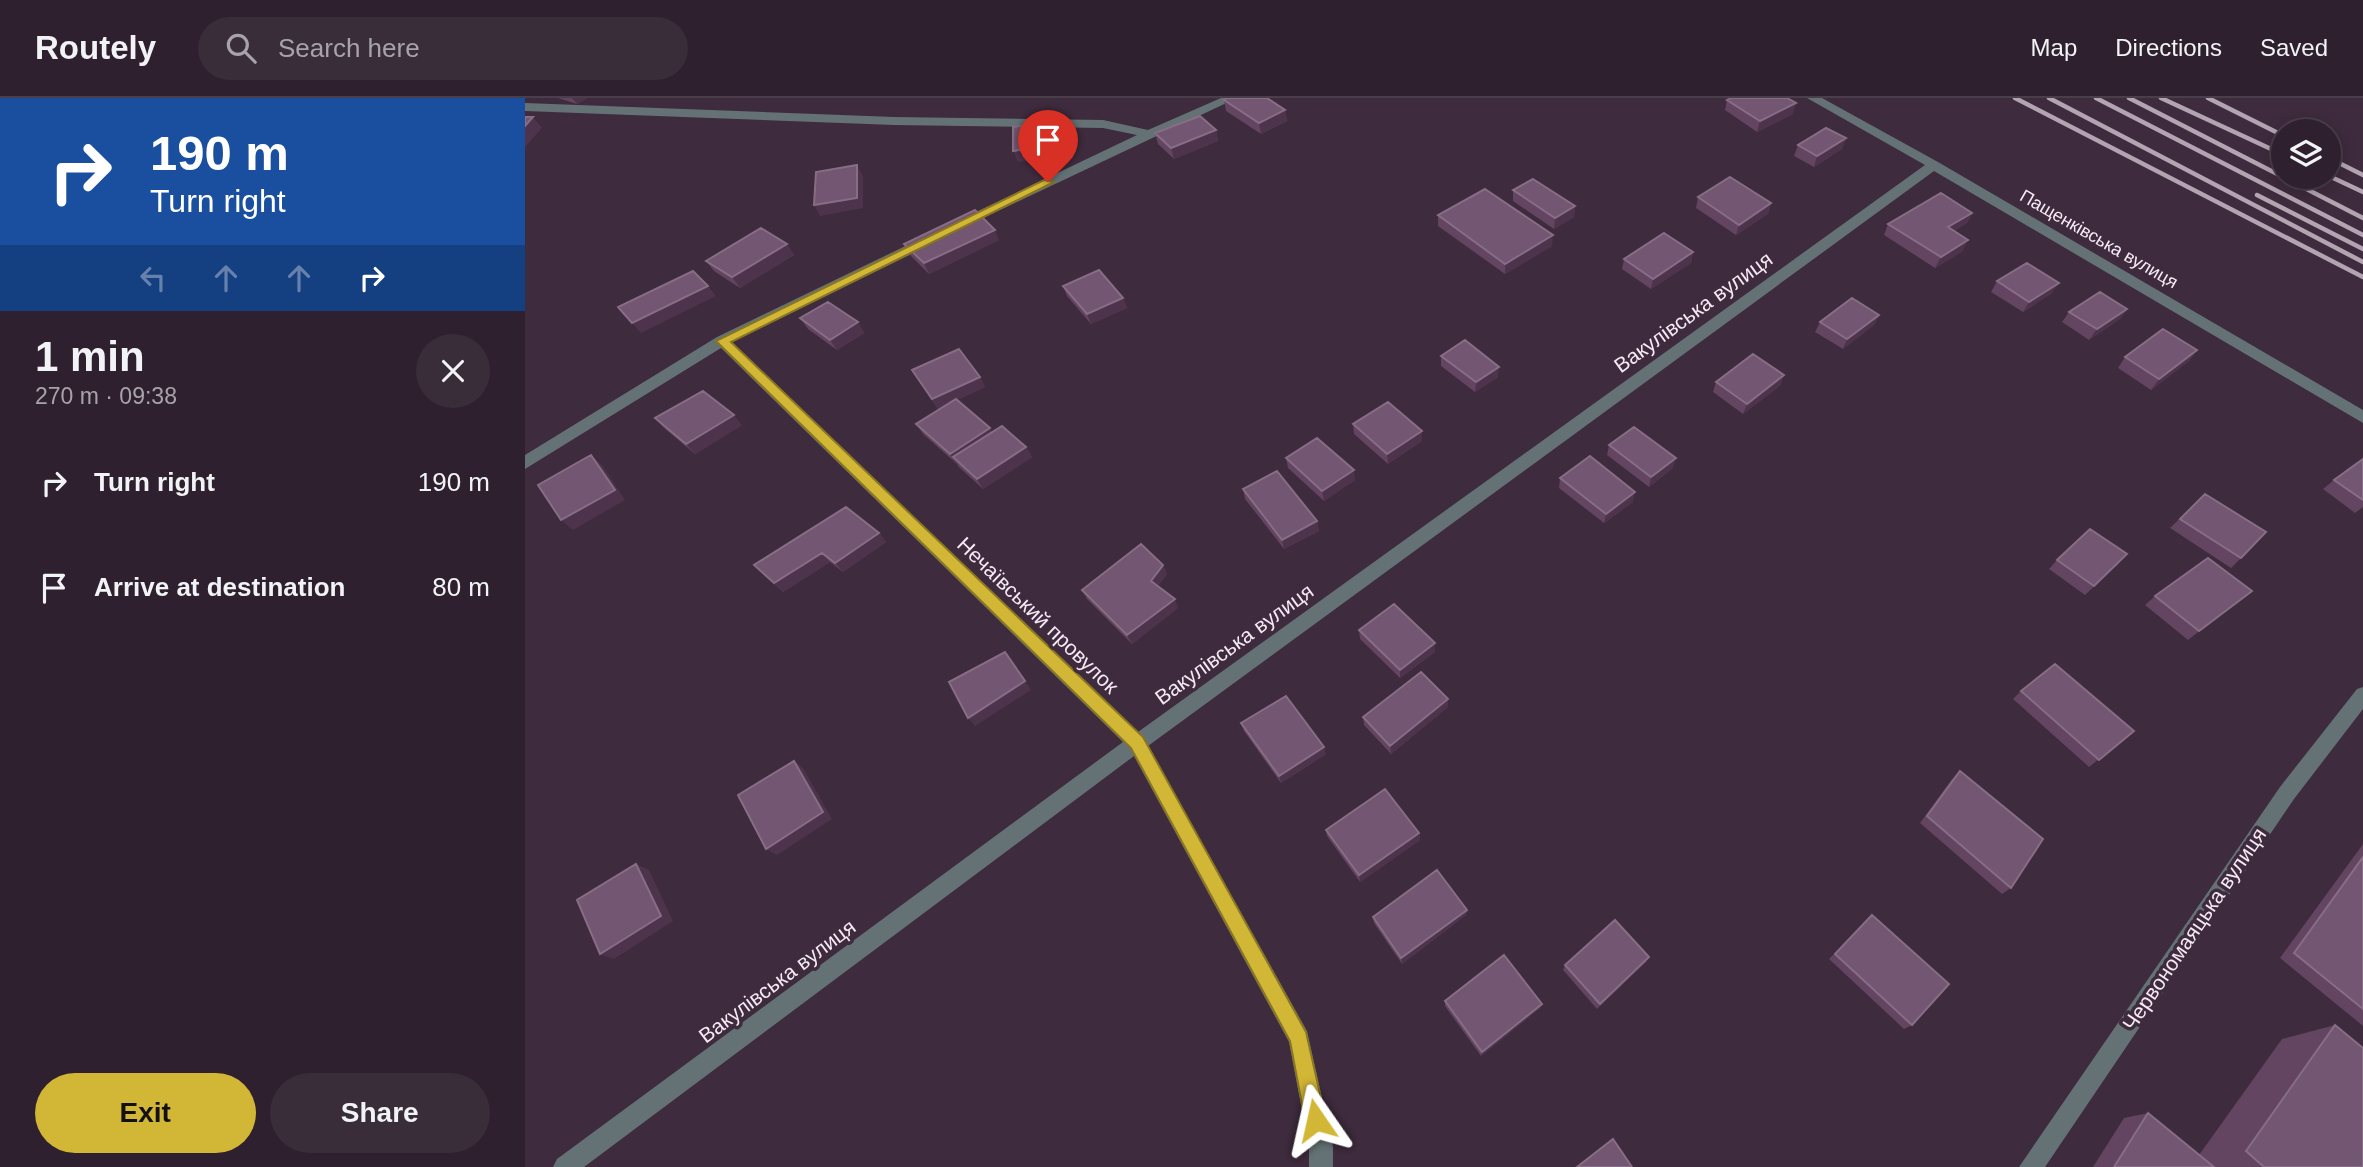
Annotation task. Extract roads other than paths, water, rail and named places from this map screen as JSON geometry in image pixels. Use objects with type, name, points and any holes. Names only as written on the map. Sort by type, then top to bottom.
[{"type":"street","points":[[525,463],[722,341],[1149,134],[1231,98]]},
{"type":"street","name":"Пащенківська вулиця","points":[[1813,98],[1934,165],[2363,417]]},
{"type":"street","points":[[525,107],[894,121],[1103,124],[1149,134]]},
{"type":"street","name":"Вакулівська вулиця","points":[[565,1167],[1137,743],[1934,165]]},
{"type":"street","name":"Нечаївський провулок","points":[[722,341],[1137,743],[1299,1039],[1321,1147],[1321,1167]]},
{"type":"street","name":"Червономаяцька вулиця","points":[[2031,1167],[2287,793],[2363,695]]},
{"type":"railway","points":[[2015,98],[2363,277]]},
{"type":"railway","points":[[2049,98],[2363,262]]},
{"type":"railway","points":[[2096,98],[2363,235]]},
{"type":"railway","points":[[2129,98],[2363,218]]},
{"type":"railway","points":[[2161,98],[2271,149]]},
{"type":"railway","points":[[2208,98],[2271,130]]},
{"type":"railway","points":[[2341,164],[2363,175]]},
{"type":"railway","points":[[2341,182],[2363,192]]},
{"type":"railway","points":[[2257,195],[2363,249]]}]
